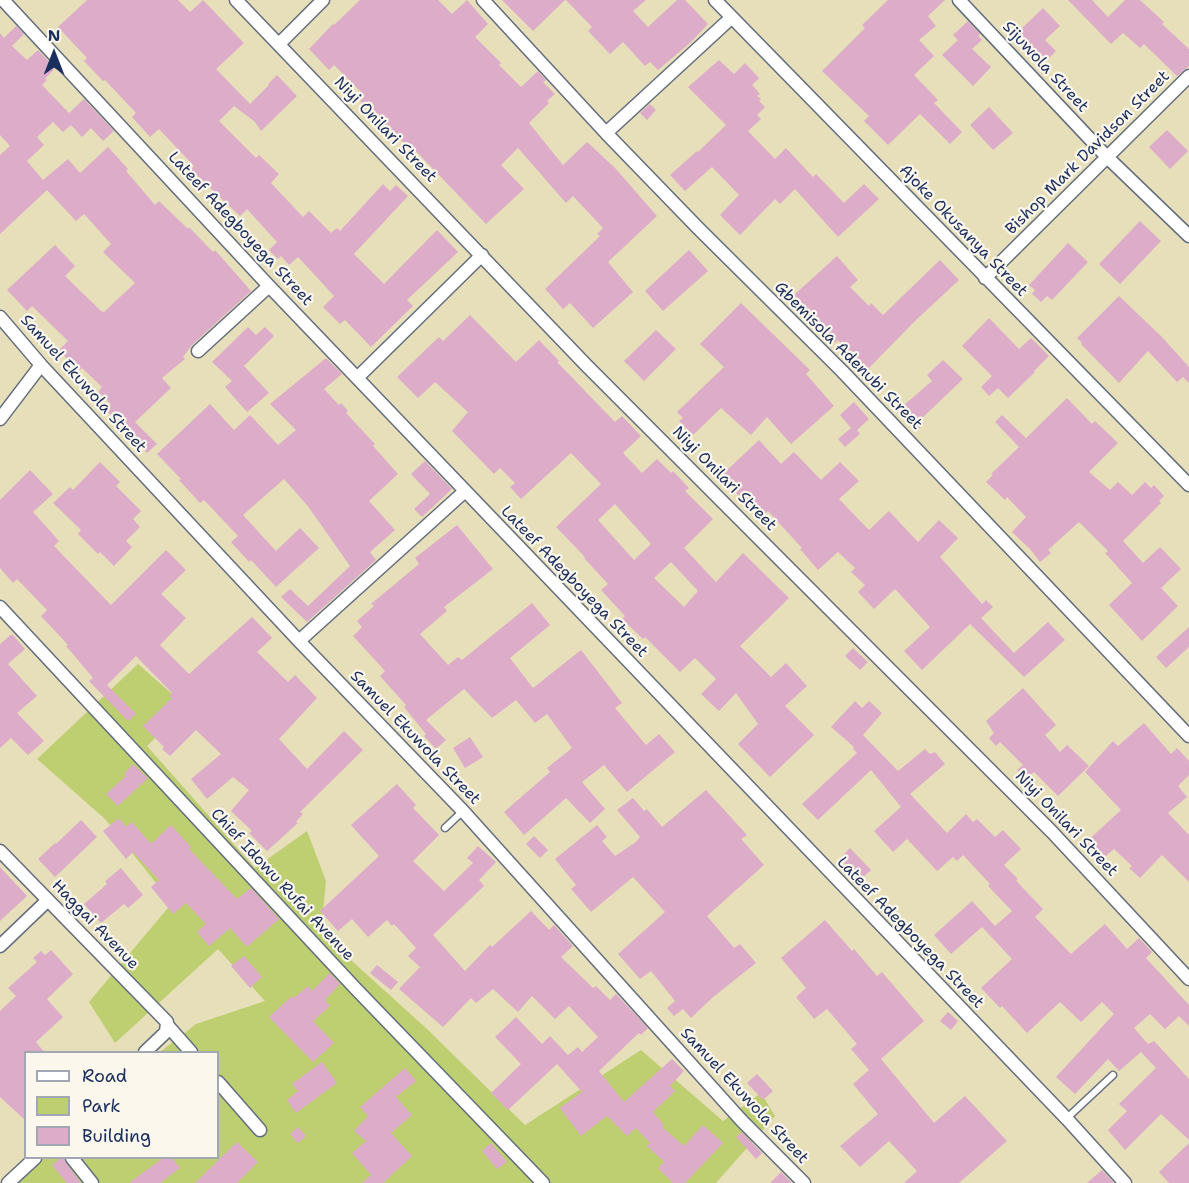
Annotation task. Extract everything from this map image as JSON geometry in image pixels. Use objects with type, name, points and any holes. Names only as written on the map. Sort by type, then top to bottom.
[{"type":"street","name":"Lateef Adegboyega Street","points":[[3,0],[464,492],[1125,1183]]},
{"type":"street","name":"Niyi Onilari Street","points":[[236,0],[587,366],[1037,817],[1189,979]]},
{"type":"street","points":[[280,44],[323,0]]},
{"type":"street","name":"Gbemisola Adenubi Street","points":[[483,0],[606,133],[842,371],[1189,736]]},
{"type":"street","name":"Ajoke Okusanya Street","points":[[715,0],[1189,485]]},
{"type":"street","name":"Sijuwola Street","points":[[959,0],[1107,157],[1189,236]]},
{"type":"street","points":[[606,133],[731,18]]},
{"type":"street","name":"Bishop Mark Davidson Street","points":[[985,278],[1189,76]]},
{"type":"street","points":[[358,377],[482,255]]},
{"type":"street","points":[[198,351],[269,286]]},
{"type":"street","name":"Samuel Ekuwola Street","points":[[0,318],[299,641],[463,811],[742,1121],[804,1183]]},
{"type":"street","points":[[0,419],[42,365]]},
{"type":"street","points":[[299,641],[464,492]]},
{"type":"street","name":"Chief Idowu Rufai Avenue","points":[[0,608],[356,989],[543,1183]]},
{"type":"street","name":"Haggai Avenue","points":[[0,852],[167,1024],[189,1051]]},
{"type":"street","points":[[0,946],[48,900]]},
{"type":"street","points":[[147,1051],[166,1032],[167,1024]]},
{"type":"street","points":[[219,1084],[260,1130]]},
{"type":"street","points":[[8,1183],[34,1159]]},
{"type":"street","points":[[73,1159],[92,1183]]},
{"type":"lane","points":[[445,828],[463,811]]},
{"type":"lane","points":[[1066,1119],[1113,1075]]},
{"type":"green space","points":[[138,664],[187,707],[147,746],[255,868],[307,831],[326,881],[321,933],[427,1029],[525,1125],[641,1050],[723,1121],[761,1093],[775,1116],[716,1183],[13,1183],[33,1159],[219,1159],[219,1051],[161,1051],[196,1024],[265,1001],[218,949],[115,1043],[89,1002],[172,903],[105,819],[37,759]]},
{"type":"building","points":[[87,0],[178,0],[190,12],[203,0],[244,43],[216,69],[250,104],[277,75],[297,96],[261,131],[255,122],[234,106],[219,121],[256,158],[259,155],[279,174],[271,183],[303,217],[309,211],[331,233],[337,228],[340,231],[383,184],[390,191],[396,185],[408,196],[354,254],[384,284],[437,230],[458,252],[407,300],[413,306],[371,347],[345,320],[340,324],[323,307],[334,296],[298,257],[289,265],[281,256],[278,259],[269,250],[277,242],[247,209],[240,216],[191,170],[194,166],[159,129],[150,137],[132,117],[136,113],[84,61],[87,58],[58,27]]},
{"type":"building","points":[[360,0],[438,0],[452,14],[467,0],[488,24],[475,37],[501,63],[499,65],[521,87],[538,71],[546,80],[543,82],[555,94],[529,123],[563,165],[587,142],[615,168],[657,216],[608,262],[633,292],[593,328],[570,303],[563,309],[545,289],[600,236],[597,234],[603,228],[573,196],[566,203],[518,148],[501,165],[524,189],[486,224],[409,144],[407,146],[360,101],[365,96],[334,65],[329,70],[309,49]]},
{"type":"building","points":[[502,0],[565,0],[533,31]]},
{"type":"building","points":[[566,0],[646,0],[633,11],[648,27],[677,0],[685,0],[708,24],[658,70],[650,62],[645,66],[623,42],[610,54],[588,31],[592,27]]},
{"type":"building","points":[[888,0],[945,0],[928,16],[936,26],[919,40],[934,56],[914,75],[938,100],[934,103],[962,132],[950,144],[920,114],[888,145],[864,121],[869,116],[822,71],[865,28],[862,25]]},
{"type":"building","points":[[1068,0],[1092,0],[1108,17],[1125,0],[1140,0],[1189,49],[1189,66],[1177,76],[1144,44],[1140,48],[1123,33],[1111,44]]},
{"type":"building","points":[[1043,8],[1060,26],[1045,40],[1056,51],[1044,63],[1017,33]]},
{"type":"building","points":[[968,21],[980,34],[978,36],[982,40],[972,49],[991,67],[973,86],[942,55],[958,40],[953,35]]},
{"type":"building","points":[[16,26],[24,34],[12,46],[27,60],[38,50],[55,68],[42,85],[69,113],[84,99],[114,131],[103,141],[91,128],[82,137],[71,125],[63,132],[53,122],[37,137],[44,145],[27,161],[43,180],[68,159],[80,173],[108,147],[155,205],[159,201],[213,252],[215,250],[251,291],[192,345],[183,357],[185,359],[162,378],[171,388],[135,422],[157,444],[147,453],[105,409],[111,404],[98,392],[102,387],[82,368],[78,371],[59,350],[68,341],[32,306],[27,311],[7,290],[55,245],[75,266],[65,276],[101,311],[104,312],[135,283],[103,252],[111,244],[84,214],[76,221],[47,190],[0,234],[0,155],[10,146],[0,135],[0,33],[4,38]]},
{"type":"building","points":[[719,60],[734,74],[745,63],[759,78],[752,85],[760,94],[757,96],[765,107],[757,115],[761,119],[748,131],[775,159],[786,148],[813,177],[816,174],[844,203],[864,184],[879,199],[838,237],[795,189],[780,204],[775,199],[740,235],[720,215],[739,195],[712,167],[685,191],[670,175],[726,125],[688,87]]},
{"type":"building","points":[[650,104],[656,110],[647,120],[640,113]]},
{"type":"building","points":[[989,107],[1013,133],[993,150],[970,125]]},
{"type":"building","points":[[1167,130],[1188,151],[1170,169],[1149,147]]},
{"type":"building","points":[[1140,221],[1161,241],[1120,284],[1099,264]]},
{"type":"building","points":[[1068,243],[1088,262],[1052,300],[1047,296],[1041,302],[1032,294],[1035,290],[1029,285]]},
{"type":"building","points":[[689,250],[708,271],[663,311],[645,291]]},
{"type":"building","points":[[837,256],[858,280],[850,287],[869,306],[871,303],[883,315],[940,260],[959,280],[866,371],[838,340],[834,343],[821,330],[824,327],[794,295]]},
{"type":"building","points":[[1119,296],[1161,336],[1189,367],[1189,383],[1183,377],[1177,382],[1148,351],[1119,383],[1081,344],[1077,338]]},
{"type":"building","points":[[741,303],[810,370],[806,374],[834,406],[791,444],[767,417],[751,435],[721,408],[693,435],[679,421],[683,418],[677,412],[724,367],[700,344]]},
{"type":"building","points":[[470,315],[516,362],[539,340],[615,422],[622,416],[641,436],[623,453],[642,473],[657,459],[671,473],[673,471],[689,488],[685,491],[713,519],[684,548],[716,582],[743,553],[789,598],[740,646],[771,677],[786,663],[807,686],[785,706],[814,735],[770,777],[738,744],[758,724],[736,693],[719,711],[701,694],[716,679],[695,658],[680,672],[645,637],[643,639],[622,619],[625,616],[601,590],[608,584],[556,527],[601,484],[571,453],[521,499],[510,487],[515,483],[500,468],[494,474],[452,431],[468,412],[435,382],[418,398],[397,377],[439,337],[443,341]],"holes":[[[615,504],[651,544],[634,560],[598,520]],[[671,562],[698,591],[684,607],[654,578]]]},
{"type":"building","points":[[989,318],[1019,349],[1031,338],[1049,356],[1008,398],[998,388],[989,396],[981,387],[992,376],[962,346]]},
{"type":"building","points":[[248,327],[256,335],[265,327],[274,336],[244,366],[269,393],[247,412],[225,387],[232,381],[212,362]]},
{"type":"building","points":[[656,330],[676,349],[644,381],[624,361]]},
{"type":"building","points":[[326,358],[342,374],[324,389],[348,411],[346,413],[375,444],[373,446],[398,474],[369,501],[395,530],[370,552],[376,560],[307,622],[281,597],[290,589],[308,606],[350,566],[307,505],[284,479],[243,515],[276,551],[300,528],[319,548],[276,587],[231,542],[238,536],[204,500],[200,503],[157,454],[210,404],[234,430],[250,415],[278,445],[296,430],[270,404]]},
{"type":"building","points":[[943,360],[963,379],[920,420],[924,424],[916,431],[897,411],[932,381],[927,375]]},
{"type":"building","points":[[1067,398],[1092,424],[1095,421],[1118,443],[1089,472],[1110,490],[1118,482],[1132,495],[1145,482],[1151,488],[1154,485],[1164,496],[1159,501],[1161,503],[1123,541],[1143,563],[1160,547],[1181,569],[1161,588],[1178,606],[1142,641],[1109,605],[1132,583],[1105,553],[1108,551],[1079,522],[1048,550],[1051,553],[1040,562],[1012,532],[1026,517],[1007,497],[1005,500],[986,482],[993,475],[991,474],[1019,447],[995,422],[1002,415],[1026,438]]},
{"type":"building","points":[[854,402],[869,419],[857,430],[860,434],[845,447],[838,439],[851,428],[840,415]]},
{"type":"building","points":[[759,440],[781,464],[794,452],[821,480],[840,462],[859,481],[839,499],[869,530],[889,511],[918,542],[939,520],[958,538],[940,557],[982,604],[986,600],[993,607],[981,618],[1014,653],[1048,622],[1065,640],[1024,677],[970,624],[922,670],[904,651],[930,627],[895,589],[874,609],[858,592],[865,585],[851,572],[855,568],[838,552],[818,570],[800,549],[802,548],[768,511],[760,519],[731,487],[734,484],[724,473]]},
{"type":"building","points":[[425,461],[452,489],[422,517],[414,509],[430,494],[411,474]]},
{"type":"building","points":[[100,462],[120,482],[116,486],[141,511],[133,519],[140,527],[126,541],[132,547],[114,566],[78,534],[81,530],[53,503],[70,487],[73,490]]},
{"type":"building","points":[[30,470],[53,494],[33,512],[59,541],[54,546],[111,605],[166,550],[186,570],[161,594],[186,618],[160,645],[189,674],[252,617],[272,638],[257,652],[288,682],[295,675],[317,698],[279,739],[307,769],[344,731],[363,750],[300,812],[303,814],[296,822],[298,823],[267,851],[249,833],[252,831],[231,811],[249,790],[233,777],[207,799],[191,779],[221,754],[196,730],[170,756],[143,726],[172,698],[169,696],[172,693],[136,656],[107,685],[136,714],[128,721],[89,681],[93,678],[66,646],[68,645],[41,616],[47,610],[17,579],[13,583],[0,568],[0,500]]},
{"type":"building","points":[[457,525],[493,569],[444,607],[447,611],[420,634],[448,665],[458,657],[462,660],[532,603],[550,625],[510,658],[533,688],[581,650],[622,703],[615,708],[646,745],[659,734],[675,752],[627,792],[604,765],[582,782],[605,809],[590,823],[566,798],[524,835],[504,812],[550,772],[547,768],[572,748],[547,714],[535,723],[516,700],[492,718],[464,689],[426,720],[446,740],[436,749],[404,707],[406,705],[380,676],[385,671],[353,636],[362,627],[357,621],[374,606],[371,604],[419,564],[415,558]]},
{"type":"building","points":[[1189,627],[1189,647],[1166,668],[1156,657]]},
{"type":"building","points":[[12,634],[25,649],[8,664],[37,696],[17,713],[44,741],[28,755],[11,738],[0,748],[0,644]]},
{"type":"building","points":[[853,648],[868,662],[860,670],[845,656]]},
{"type":"building","points":[[1023,688],[1056,725],[1045,735],[1060,752],[1067,745],[1089,766],[1058,796],[1034,772],[1027,779],[1017,770],[1023,765],[1000,742],[996,746],[989,738],[994,733],[986,721]]},
{"type":"building","points":[[855,701],[862,708],[869,701],[882,713],[863,735],[898,771],[925,749],[930,754],[935,752],[945,764],[910,794],[947,833],[966,814],[973,822],[977,819],[995,837],[1003,830],[1021,849],[1004,865],[1043,909],[1035,917],[1071,954],[1105,924],[1127,949],[1139,938],[1152,952],[1146,958],[1189,1005],[1189,1026],[1179,1016],[1165,1029],[1150,1014],[1134,1028],[1148,1044],[1154,1041],[1189,1079],[1189,1140],[1161,1114],[1125,1150],[1108,1130],[1127,1111],[1119,1104],[1156,1068],[1141,1052],[1119,1071],[1108,1059],[1075,1094],[1056,1077],[1114,1014],[1102,1002],[1081,1022],[1060,1002],[1027,1033],[1002,1006],[1000,1008],[981,988],[1012,959],[982,927],[951,954],[934,935],[972,901],[995,926],[1012,911],[963,855],[957,861],[953,857],[937,871],[907,839],[893,852],[874,831],[901,807],[871,770],[818,820],[802,804],[857,753],[854,747],[831,727]]},
{"type":"building","points":[[1144,723],[1171,754],[1177,748],[1189,761],[1189,775],[1178,786],[1187,797],[1168,813],[1189,835],[1189,882],[1162,855],[1140,878],[1129,868],[1132,866],[1114,849],[1099,862],[1083,845],[1121,810],[1085,772],[1113,741],[1118,746]]},
{"type":"building","points":[[470,737],[483,757],[465,768],[453,748]]},
{"type":"building","points":[[133,764],[148,778],[118,806],[106,794],[126,776],[124,774]]},
{"type":"building","points":[[397,784],[416,805],[413,808],[439,835],[413,861],[444,891],[473,863],[467,858],[478,846],[496,862],[479,880],[484,886],[433,935],[465,971],[490,945],[492,947],[531,911],[549,930],[554,925],[573,946],[561,957],[593,988],[596,986],[610,1000],[616,994],[648,1028],[641,1035],[639,1033],[599,1071],[624,1102],[672,1059],[684,1071],[670,1086],[675,1091],[653,1112],[664,1125],[662,1127],[684,1146],[703,1125],[723,1143],[685,1183],[673,1183],[658,1168],[664,1162],[647,1146],[650,1143],[636,1128],[627,1136],[607,1116],[581,1136],[560,1108],[582,1092],[557,1064],[508,1110],[491,1093],[521,1064],[495,1037],[516,1017],[542,1044],[550,1036],[568,1055],[578,1047],[582,1052],[598,1037],[569,1006],[555,1019],[532,996],[518,1012],[493,989],[476,1003],[471,998],[443,1027],[399,989],[420,967],[408,956],[416,948],[394,924],[392,926],[387,920],[368,937],[352,919],[338,931],[320,911],[379,856],[351,825]]},
{"type":"building","points":[[706,790],[747,835],[741,839],[764,865],[707,916],[734,948],[740,944],[756,963],[691,1018],[683,1009],[674,1016],[667,1008],[675,1001],[651,971],[640,979],[618,954],[665,912],[633,877],[591,912],[571,889],[576,885],[555,859],[597,825],[607,837],[602,841],[615,856],[636,842],[640,837],[617,810],[633,798],[644,811],[647,809],[662,827]]},
{"type":"building","points":[[119,818],[126,827],[132,822],[151,844],[171,825],[191,847],[189,849],[237,899],[251,888],[279,919],[247,947],[230,928],[209,946],[197,932],[206,924],[186,903],[173,914],[151,887],[159,880],[133,852],[126,859],[103,831]]},
{"type":"building","points":[[81,820],[97,837],[55,877],[38,859]]},
{"type":"building","points":[[534,836],[548,850],[540,858],[526,844]]},
{"type":"building","points":[[850,848],[871,870],[860,880],[840,858]]},
{"type":"building","points":[[0,867],[27,896],[0,921]]},
{"type":"building","points":[[121,868],[143,895],[128,908],[124,904],[101,923],[84,904],[107,884],[105,881]]},
{"type":"building","points":[[825,920],[877,976],[882,972],[924,1021],[881,1059],[934,1123],[965,1096],[1007,1141],[959,1183],[904,1183],[917,1171],[889,1141],[860,1167],[840,1146],[878,1114],[853,1084],[869,1070],[851,1049],[857,1044],[827,1009],[814,1019],[796,997],[806,988],[781,958]]},
{"type":"building","points":[[51,950],[73,974],[47,999],[63,1017],[36,1042],[43,1051],[24,1051],[24,1119],[0,1097],[0,1011],[16,996],[8,988],[37,962],[33,958],[41,951],[45,955]]},
{"type":"building","points":[[244,956],[262,977],[250,988],[231,966]]},
{"type":"building","points":[[377,965],[398,982],[391,990],[370,973]]},
{"type":"building","points":[[330,973],[340,984],[325,1000],[330,1006],[313,1021],[334,1043],[313,1062],[269,1017],[292,996],[294,998],[308,986],[312,991]]},
{"type":"building","points":[[948,1012],[958,1021],[951,1030],[940,1021]]},
{"type":"building","points":[[322,1062],[337,1083],[296,1113],[287,1100],[298,1091],[292,1084]]},
{"type":"building","points":[[405,1068],[416,1081],[396,1097],[412,1115],[391,1133],[412,1156],[383,1183],[362,1183],[371,1175],[352,1153],[366,1141],[354,1131],[368,1116],[360,1107]]},
{"type":"building","points":[[757,1074],[773,1091],[763,1100],[747,1083]]},
{"type":"building","points":[[298,1127],[306,1136],[298,1143],[290,1134]]},
{"type":"building","points":[[742,1132],[762,1153],[756,1159],[736,1137]]},
{"type":"building","points":[[237,1142],[258,1162],[237,1183],[195,1183]]},
{"type":"building","points":[[491,1143],[507,1162],[497,1169],[482,1151]]},
{"type":"building","points":[[1189,1143],[1189,1183],[1169,1183],[1159,1172]]},
{"type":"building","points":[[60,1159],[64,1159],[81,1183],[67,1183],[52,1165]]},
{"type":"building","points":[[162,1159],[173,1159],[180,1168],[160,1183],[129,1183]]},
{"type":"building","points":[[1102,1170],[1114,1183],[1087,1183]]},
{"type":"building","points":[[781,1172],[792,1183],[770,1183]]}]
